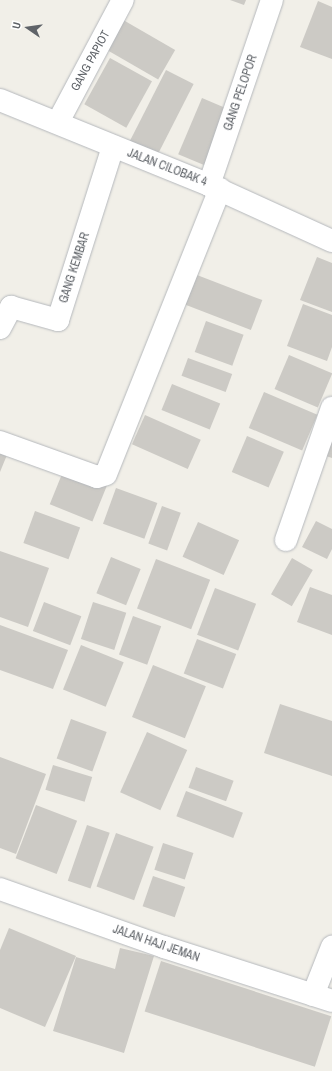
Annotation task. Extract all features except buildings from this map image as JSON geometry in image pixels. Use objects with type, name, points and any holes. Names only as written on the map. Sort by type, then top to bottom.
[{"type":"street","name":"GANG PAPIOT","points":[[58,122],[123,0]]},
{"type":"street","name":"GANG PELOPOR","points":[[0,442],[97,477],[106,474],[215,187],[272,0]]},
{"type":"street","name":"JALAN CILOBAK 4","points":[[0,100],[58,122],[113,147],[215,187],[332,241]]},
{"type":"street","name":"GANG KEMBAR","points":[[0,328],[11,307],[58,320],[113,147]]},
{"type":"street","points":[[286,540],[332,408]]},
{"type":"street","name":"JALAN HAJI JEMAN","points":[[0,889],[164,947],[322,998]]},
{"type":"street","points":[[322,998],[332,947]]}]
